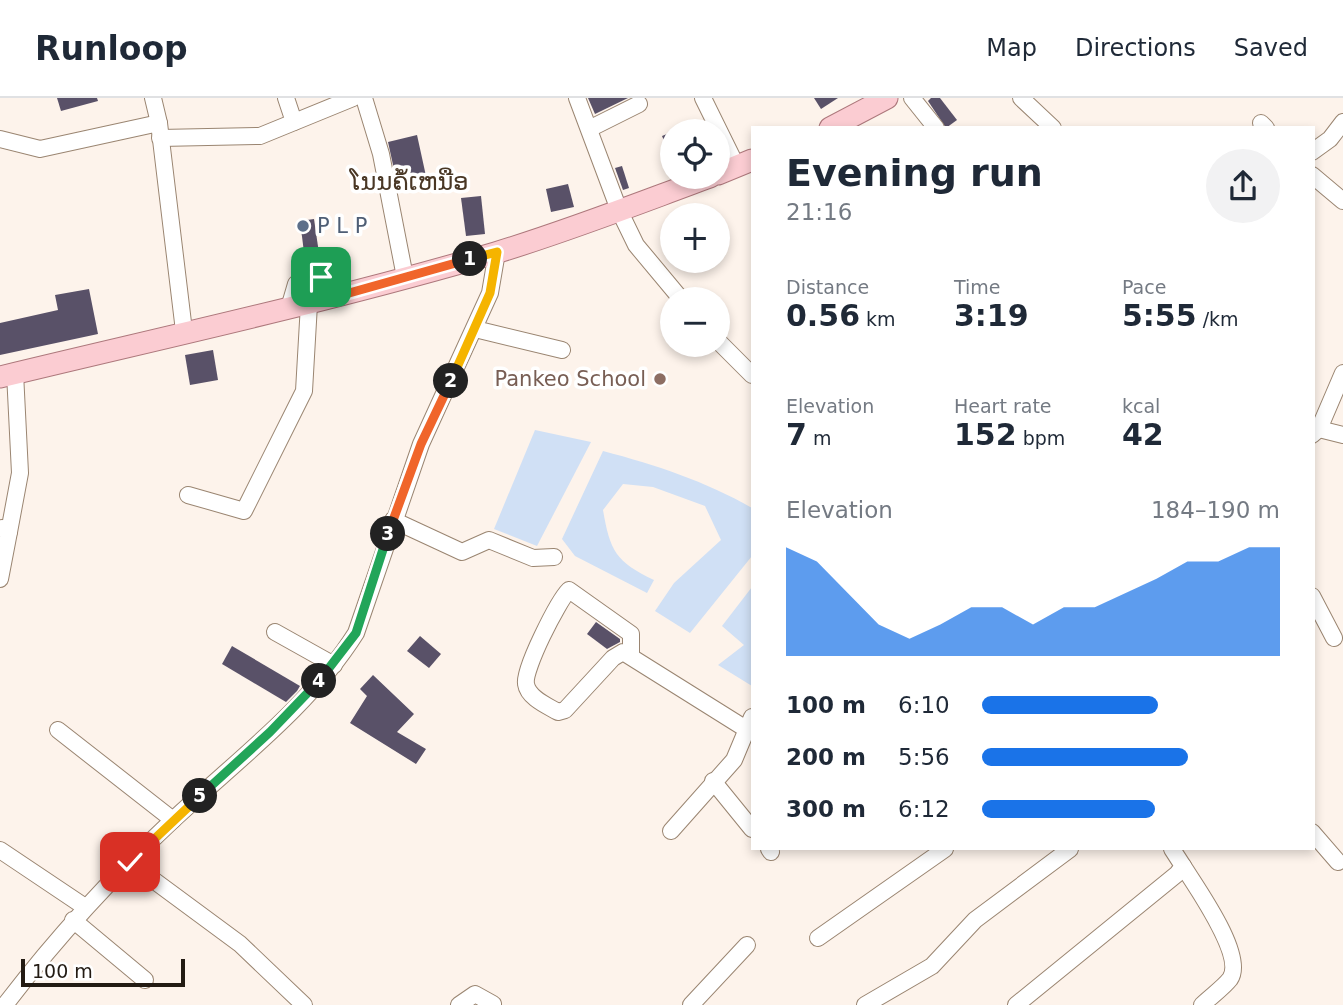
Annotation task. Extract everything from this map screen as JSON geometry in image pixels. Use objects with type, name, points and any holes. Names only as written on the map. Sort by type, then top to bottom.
[{"type":"main road","points":[[844,125],[883,99]]},
{"type":"main road","points":[[8,375],[335,297],[497,252],[677,189]]},
{"type":"street","points":[[153,98],[184,331]]},
{"type":"street","points":[[286,98],[295,122]]},
{"type":"street","points":[[0,139],[47,148],[159,131],[260,136],[353,98]]},
{"type":"street","points":[[364,98],[382,154],[405,277]]},
{"type":"street","points":[[577,98],[591,128],[619,210],[636,246],[671,287]]},
{"type":"street","points":[[703,98],[736,167]]},
{"type":"street","points":[[912,98],[934,126]]},
{"type":"street","points":[[1021,98],[1052,126]]},
{"type":"street","points":[[591,128],[639,104]]},
{"type":"street","points":[[1315,150],[1330,138],[1343,122]]},
{"type":"street","points":[[1315,178],[1343,201]]},
{"type":"street","points":[[5,1005],[85,907],[173,820],[270,732],[334,665],[356,633],[421,444],[490,293],[497,252]]},
{"type":"street","points":[[188,495],[244,511],[304,391],[299,306]]},
{"type":"street","points":[[475,328],[562,349]]},
{"type":"street","points":[[730,353],[751,374]]},
{"type":"street","points":[[1343,373],[1316,432],[1343,435]]},
{"type":"street","points":[[0,579],[4,529],[20,473],[8,375]]},
{"type":"street","points":[[393,520],[462,552],[489,540],[533,558],[554,556]]},
{"type":"street","points":[[631,656],[631,634],[569,590],[528,666],[525,684],[531,695],[558,712],[565,710],[613,658],[623,652],[749,723],[734,760],[671,831]]},
{"type":"street","points":[[1315,602],[1334,638]]},
{"type":"street","points":[[275,632],[334,665]]},
{"type":"street","points":[[58,730],[173,820]]},
{"type":"street","points":[[713,781],[751,828]]},
{"type":"street","points":[[1315,835],[1338,862]]},
{"type":"street","points":[[0,850],[85,907]]},
{"type":"street","points":[[818,937],[943,850]]},
{"type":"street","points":[[865,1005],[933,966],[975,920],[1069,850]]},
{"type":"street","points":[[1173,850],[1229,947],[1233,967],[1231,978],[1202,1005]]},
{"type":"street","points":[[130,862],[240,944],[304,1005]]},
{"type":"street","points":[[1016,1005],[1177,874],[1183,866]]},
{"type":"street","points":[[73,920],[145,980]]},
{"type":"street","points":[[691,1005],[747,945]]},
{"type":"street","points":[[458,1005],[475,994],[493,1004]]},
{"type":"water","points":[[535,430],[591,442],[537,546],[494,529]]},
{"type":"water","points":[[603,451],[680,475],[751,508],[751,557],[690,633],[655,611],[674,583],[721,540],[705,506],[653,487],[623,484],[603,510],[609,536],[617,554],[631,567],[654,580],[647,593],[575,556],[562,539]]},
{"type":"water","points":[[751,588],[751,685],[718,665],[744,645],[722,626]]},
{"type":"building","points":[[57,98],[97,98],[98,101],[61,111]]},
{"type":"building","points":[[588,98],[628,98],[595,114]]},
{"type":"building","points":[[814,98],[838,98],[821,109]]},
{"type":"building","points":[[931,98],[940,98],[957,120],[945,126],[928,101]]},
{"type":"building","points":[[417,135],[426,176],[397,183],[388,142]]},
{"type":"building","points":[[622,166],[629,188],[623,190],[615,168]]},
{"type":"building","points":[[568,184],[574,207],[551,212],[546,189]]},
{"type":"building","points":[[481,196],[485,234],[466,236],[461,198]]},
{"type":"building","points":[[314,219],[321,267],[306,268],[300,221]]},
{"type":"building","points":[[89,289],[98,334],[0,355],[0,323],[58,310],[55,295]]},
{"type":"building","points":[[213,350],[218,380],[190,385],[185,355]]},
{"type":"building","points":[[596,622],[620,639],[620,642],[607,649],[587,634]]},
{"type":"building","points":[[420,636],[441,654],[429,668],[407,651]]},
{"type":"building","points":[[232,646],[300,686],[297,691],[286,702],[222,664]]},
{"type":"building","points":[[373,675],[414,714],[397,732],[426,749],[416,764],[350,723],[367,696],[360,689]]},
{"type":"place","name":"P L P","points":[[303,226]]},
{"type":"place","name":"Pankeo School","points":[[660,379]]},
{"type":"district","name":"ໂນນຄໍ້ເຫນືອ","points":[[409,182]]},
{"type":"route","points":[[130,862],[270,732],[334,665],[356,633],[421,444],[490,293],[497,252],[335,297],[321,277]]}]
